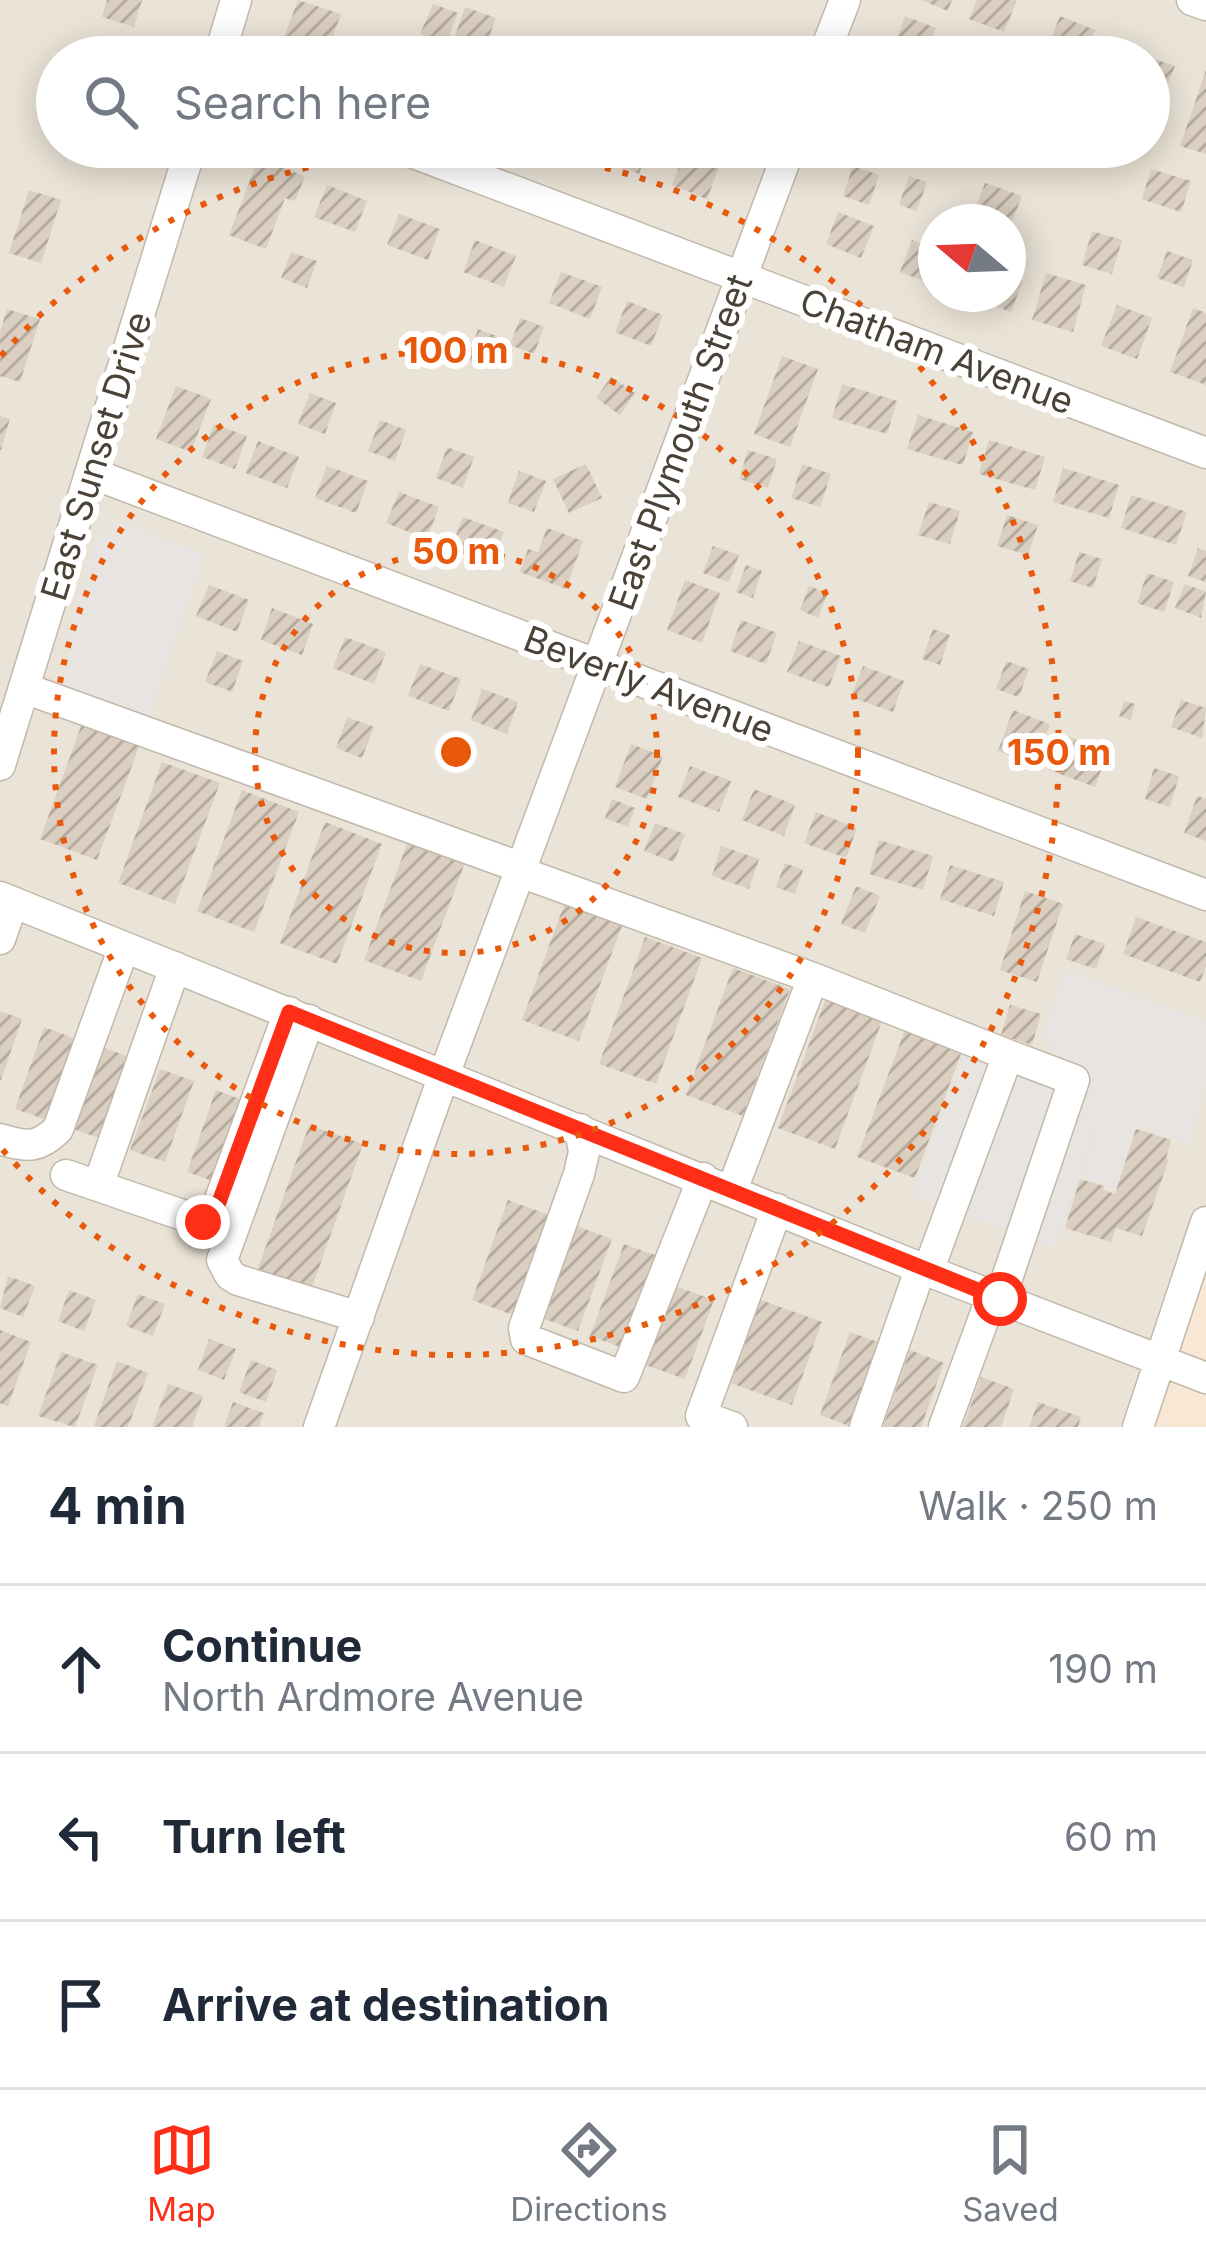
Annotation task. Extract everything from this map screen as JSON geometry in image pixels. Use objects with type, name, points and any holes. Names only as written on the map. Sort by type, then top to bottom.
[{"type":"street","points":[[225,36],[236,0]]},
{"type":"street","points":[[831,36],[844,0]]},
{"type":"street","points":[[1192,0],[1206,5]]},
{"type":"street","name":"East Sunset Drive","points":[[0,765],[185,168]]},
{"type":"street","name":"Chatham Avenue","points":[[453,168],[1206,453]]},
{"type":"street","name":"East Plymouth Street","points":[[319,1427],[444,1075],[782,168]]},
{"type":"street","name":"Beverly Avenue","points":[[91,473],[1206,895]]},
{"type":"street","points":[[24,688],[813,978],[1074,1080],[944,1427]]},
{"type":"street","points":[[0,939],[6,900],[1206,1378]]},
{"type":"street","points":[[0,1139],[28,1147],[44,1143],[58,1129],[124,947]]},
{"type":"street","points":[[98,1186],[175,967]]},
{"type":"street","points":[[732,1190],[813,978]]},
{"type":"street","points":[[66,1175],[203,1222],[215,1213],[299,1016]]},
{"type":"street","points":[[299,1016],[224,1248],[224,1268],[238,1280],[359,1317]]},
{"type":"street","points":[[865,1427],[1008,1054]]},
{"type":"street","points":[[580,1129],[583,1160],[524,1328],[526,1339],[624,1377],[703,1178]]},
{"type":"street","points":[[732,1427],[701,1416],[777,1209]]},
{"type":"street","points":[[1138,1427],[1203,1243]]},
{"type":"shaded area","points":[[0,0],[833,0],[820,36],[36,36],[36,168],[770,168],[438,1062],[0,888]]},
{"type":"shaded area","points":[[854,0],[1206,0],[1206,1252],[1175,1358],[454,1071],[791,168],[1170,168],[1170,36],[841,36]]},
{"type":"shaded area","points":[[112,519],[205,554],[148,719],[60,689],[72,646],[65,643],[98,533],[107,535]]},
{"type":"shaded area","points":[[0,910],[433,1080],[312,1427],[0,1427]]},
{"type":"shaded area","points":[[1065,970],[1206,1021],[1206,1088],[1189,1146],[1136,1125],[1116,1188],[1081,1177],[1109,1084],[1055,1248],[912,1195],[973,1027],[1072,1063],[1049,1054],[1052,1045],[1042,1040]]},
{"type":"shaded area","points":[[448,1086],[1155,1368],[1132,1427],[333,1427]]},
{"type":"shaded area","points":[[1206,1252],[1206,1371],[1175,1358]]},
{"type":"shaded area","points":[[1168,1373],[1206,1388],[1206,1427],[1149,1427]]},
{"type":"building","points":[[107,0],[142,0],[134,27],[102,17]]},
{"type":"building","points":[[298,0],[341,14],[333,36],[284,36]]},
{"type":"building","points":[[921,0],[952,0],[948,11]]},
{"type":"building","points":[[977,0],[1017,0],[1004,32],[969,19]]},
{"type":"building","points":[[433,4],[458,13],[449,36],[420,34]]},
{"type":"building","points":[[465,7],[496,18],[490,36],[455,36]]},
{"type":"building","points":[[905,16],[936,28],[933,36],[898,36]]},
{"type":"building","points":[[1060,16],[1095,30],[1093,36],[1052,36]]},
{"type":"building","points":[[1206,70],[1206,154],[1180,146]]},
{"type":"building","points":[[255,168],[283,168],[305,176],[295,201],[285,198],[266,249],[229,235]]},
{"type":"building","points":[[678,168],[719,168],[707,199],[672,185]]},
{"type":"building","points":[[852,168],[879,175],[869,205],[843,196]]},
{"type":"building","points":[[1151,169],[1191,181],[1181,212],[1142,199]]},
{"type":"building","points":[[909,176],[927,182],[917,211],[899,205]]},
{"type":"building","points":[[985,183],[1022,196],[1019,204],[977,204]]},
{"type":"building","points":[[327,185],[367,201],[355,232],[314,217]]},
{"type":"building","points":[[29,190],[61,200],[41,263],[9,253]]},
{"type":"building","points":[[838,212],[874,226],[861,258],[826,244]]},
{"type":"building","points":[[399,214],[440,229],[428,260],[387,245]]},
{"type":"building","points":[[1092,231],[1122,240],[1112,274],[1082,265]]},
{"type":"building","points":[[475,240],[516,256],[504,287],[463,272]]},
{"type":"building","points":[[912,240],[918,242],[918,279],[900,272]]},
{"type":"building","points":[[1167,251],[1193,260],[1184,287],[1157,278]]},
{"type":"building","points":[[291,252],[317,261],[307,288],[281,278]]},
{"type":"building","points":[[561,272],[602,287],[590,319],[549,303]]},
{"type":"building","points":[[1046,273],[1086,285],[1073,332],[1032,320]]},
{"type":"building","points":[[627,301],[663,315],[651,346],[615,332]]},
{"type":"building","points":[[1117,305],[1152,318],[1137,359],[1101,346]]},
{"type":"building","points":[[1193,308],[1206,313],[1206,385],[1170,372]]},
{"type":"building","points":[[7,309],[40,319],[20,382],[0,376],[0,332]]},
{"type":"building","points":[[520,318],[544,327],[534,354],[510,345]]},
{"type":"building","points":[[478,329],[505,339],[493,370],[467,360]]},
{"type":"building","points":[[782,356],[818,369],[790,447],[754,434]]},
{"type":"building","points":[[611,377],[635,393],[620,415],[596,398]]},
{"type":"building","points":[[842,384],[897,401],[887,434],[832,418]]},
{"type":"building","points":[[176,386],[211,399],[191,452],[156,439]]},
{"type":"building","points":[[310,393],[336,403],[325,434],[298,424]]},
{"type":"building","points":[[918,415],[973,432],[963,465],[907,449]]},
{"type":"building","points":[[0,416],[10,419],[1,450],[0,450]]},
{"type":"building","points":[[380,420],[406,430],[395,461],[368,451]]},
{"type":"building","points":[[214,424],[247,436],[235,469],[202,457]]},
{"type":"building","points":[[989,440],[1045,457],[1035,490],[979,474]]},
{"type":"building","points":[[258,441],[299,457],[287,488],[246,473]]},
{"type":"building","points":[[447,447],[474,457],[463,488],[436,478]]},
{"type":"building","points":[[748,450],[777,459],[768,488],[739,479]]},
{"type":"building","points":[[586,464],[602,498],[569,513],[553,479]]},
{"type":"building","points":[[802,464],[831,474],[820,507],[791,498]]},
{"type":"building","points":[[327,466],[368,481],[356,513],[315,498]]},
{"type":"building","points":[[1063,468],[1119,485],[1109,518],[1053,502]]},
{"type":"building","points":[[519,471],[546,481],[534,512],[508,503]]},
{"type":"building","points":[[399,492],[439,507],[427,539],[386,523]]},
{"type":"building","points":[[1131,495],[1187,512],[1176,545],[1121,528]]},
{"type":"building","points":[[929,502],[960,511],[950,544],[918,535]]},
{"type":"building","points":[[1007,515],[1038,525],[1028,555],[997,546]]},
{"type":"building","points":[[463,517],[504,532],[492,563],[451,548]]},
{"type":"building","points":[[547,528],[583,541],[566,589],[520,572],[528,549],[538,552]]},
{"type":"building","points":[[713,546],[739,555],[729,582],[703,573]]},
{"type":"building","points":[[1198,548],[1206,551],[1206,582],[1188,576]]},
{"type":"building","points":[[1079,552],[1102,559],[1093,588],[1070,581]]},
{"type":"building","points":[[746,565],[762,571],[753,598],[736,592]]},
{"type":"building","points":[[1147,573],[1174,582],[1164,612],[1137,603]]},
{"type":"building","points":[[685,580],[720,593],[702,643],[667,630]]},
{"type":"building","points":[[1185,584],[1206,592],[1201,618],[1175,608]]},
{"type":"building","points":[[209,585],[249,600],[237,632],[196,616]]},
{"type":"building","points":[[809,586],[828,593],[818,618],[800,610]]},
{"type":"building","points":[[272,608],[313,624],[302,655],[261,640]]},
{"type":"building","points":[[741,620],[777,633],[766,664],[730,651]]},
{"type":"building","points":[[933,629],[950,635],[940,665],[922,659]]},
{"type":"building","points":[[345,637],[386,652],[374,684],[333,668]]},
{"type":"building","points":[[799,641],[841,656],[829,687],[787,672]]},
{"type":"building","points":[[217,651],[243,661],[232,692],[205,682]]},
{"type":"building","points":[[1006,661],[1029,669],[1019,697],[996,689]]},
{"type":"building","points":[[420,664],[461,679],[449,711],[408,696]]},
{"type":"building","points":[[863,666],[904,681],[893,712],[851,697]]},
{"type":"building","points":[[482,689],[518,702],[507,734],[471,720]]},
{"type":"building","points":[[1181,700],[1206,708],[1202,738],[1171,727]]},
{"type":"building","points":[[1124,701],[1135,704],[1131,720],[1119,716]]},
{"type":"building","points":[[1013,710],[1050,724],[1035,765],[998,751]]},
{"type":"building","points":[[347,717],[374,727],[362,758],[336,748]]},
{"type":"building","points":[[84,718],[142,739],[97,860],[40,839]]},
{"type":"building","points":[[1062,734],[1108,751],[1095,787],[1049,770]]},
{"type":"building","points":[[631,744],[663,756],[647,799],[615,787]]},
{"type":"building","points":[[162,762],[220,783],[175,904],[118,883]]},
{"type":"building","points":[[690,766],[731,781],[719,812],[678,797]]},
{"type":"building","points":[[1154,768],[1179,776],[1170,807],[1145,799]]},
{"type":"building","points":[[754,789],[795,805],[784,836],[742,820]]},
{"type":"building","points":[[242,790],[299,812],[254,932],[197,911]]},
{"type":"building","points":[[1197,796],[1206,799],[1206,841],[1184,833]]},
{"type":"building","points":[[612,799],[635,808],[628,827],[605,818]]},
{"type":"building","points":[[816,812],[857,828],[846,858],[804,843]]},
{"type":"building","points":[[325,822],[382,844],[337,964],[280,943]]},
{"type":"building","points":[[655,823],[685,834],[674,862],[644,851]]},
{"type":"building","points":[[410,836],[467,857],[421,981],[364,960]]},
{"type":"building","points":[[879,840],[933,856],[923,890],[869,874]]},
{"type":"building","points":[[721,846],[759,859],[749,889],[712,876]]},
{"type":"building","points":[[785,863],[803,870],[795,894],[776,887]]},
{"type":"building","points":[[950,865],[1004,882],[994,916],[940,899]]},
{"type":"building","points":[[856,886],[880,896],[865,933],[841,924]]},
{"type":"building","points":[[1025,891],[1063,904],[1037,982],[1000,970]]},
{"type":"building","points":[[568,894],[626,915],[579,1041],[522,1020]]},
{"type":"building","points":[[1136,917],[1206,942],[1200,982],[1123,954]]},
{"type":"building","points":[[1075,934],[1105,944],[1096,969],[1066,959]]},
{"type":"building","points":[[645,937],[702,958],[656,1084],[599,1064]]},
{"type":"building","points":[[733,968],[790,989],[743,1116],[686,1095]]},
{"type":"building","points":[[828,993],[885,1013],[835,1149],[778,1128]]},
{"type":"building","points":[[1010,1005],[1041,1014],[1032,1045],[1001,1035]]},
{"type":"building","points":[[0,1011],[22,1019],[1,1080],[0,1080]]},
{"type":"building","points":[[908,1022],[965,1043],[915,1178],[857,1157]]},
{"type":"building","points":[[44,1027],[79,1040],[50,1121],[15,1109]]},
{"type":"building","points":[[102,1047],[137,1060],[108,1141],[73,1129]]},
{"type":"building","points":[[160,1069],[194,1081],[165,1162],[130,1150]]},
{"type":"building","points":[[216,1090],[250,1103],[222,1184],[187,1172]]},
{"type":"building","points":[[309,1125],[363,1144],[310,1293],[256,1274]]},
{"type":"building","points":[[1136,1129],[1171,1140],[1142,1236],[1116,1228],[1111,1242],[1065,1228],[1080,1179],[1115,1194]]},
{"type":"building","points":[[508,1200],[549,1215],[513,1315],[472,1300]]},
{"type":"building","points":[[571,1224],[612,1239],[578,1331],[536,1316]]},
{"type":"building","points":[[624,1244],[666,1259],[632,1351],[590,1336]]},
{"type":"building","points":[[8,1276],[35,1286],[23,1317],[0,1308]]},
{"type":"building","points":[[672,1285],[714,1300],[685,1379],[643,1364]]},
{"type":"building","points":[[69,1290],[96,1300],[84,1331],[58,1321]]},
{"type":"building","points":[[138,1294],[165,1304],[153,1336],[126,1326]]},
{"type":"building","points":[[761,1300],[822,1322],[792,1405],[731,1383]]},
{"type":"building","points":[[0,1330],[31,1342],[8,1406],[0,1403]]},
{"type":"building","points":[[850,1332],[889,1346],[852,1427],[820,1415]]},
{"type":"building","points":[[209,1339],[236,1349],[224,1380],[198,1370]]},
{"type":"building","points":[[910,1350],[944,1363],[921,1427],[883,1427]]},
{"type":"building","points":[[61,1352],[98,1365],[75,1427],[38,1416]]},
{"type":"building","points":[[251,1360],[277,1370],[266,1402],[239,1392]]},
{"type":"building","points":[[117,1361],[148,1373],[128,1427],[94,1426]]},
{"type":"building","points":[[981,1377],[1014,1389],[1001,1427],[963,1427]]},
{"type":"building","points":[[168,1384],[203,1396],[192,1427],[152,1427]]},
{"type":"building","points":[[233,1402],[264,1413],[259,1427],[224,1427]]},
{"type":"building","points":[[1038,1402],[1081,1417],[1078,1427],[1029,1427]]},
{"type":"route","points":[[203,1222],[215,1213],[227,1184],[289,1012],[1000,1299]]}]
